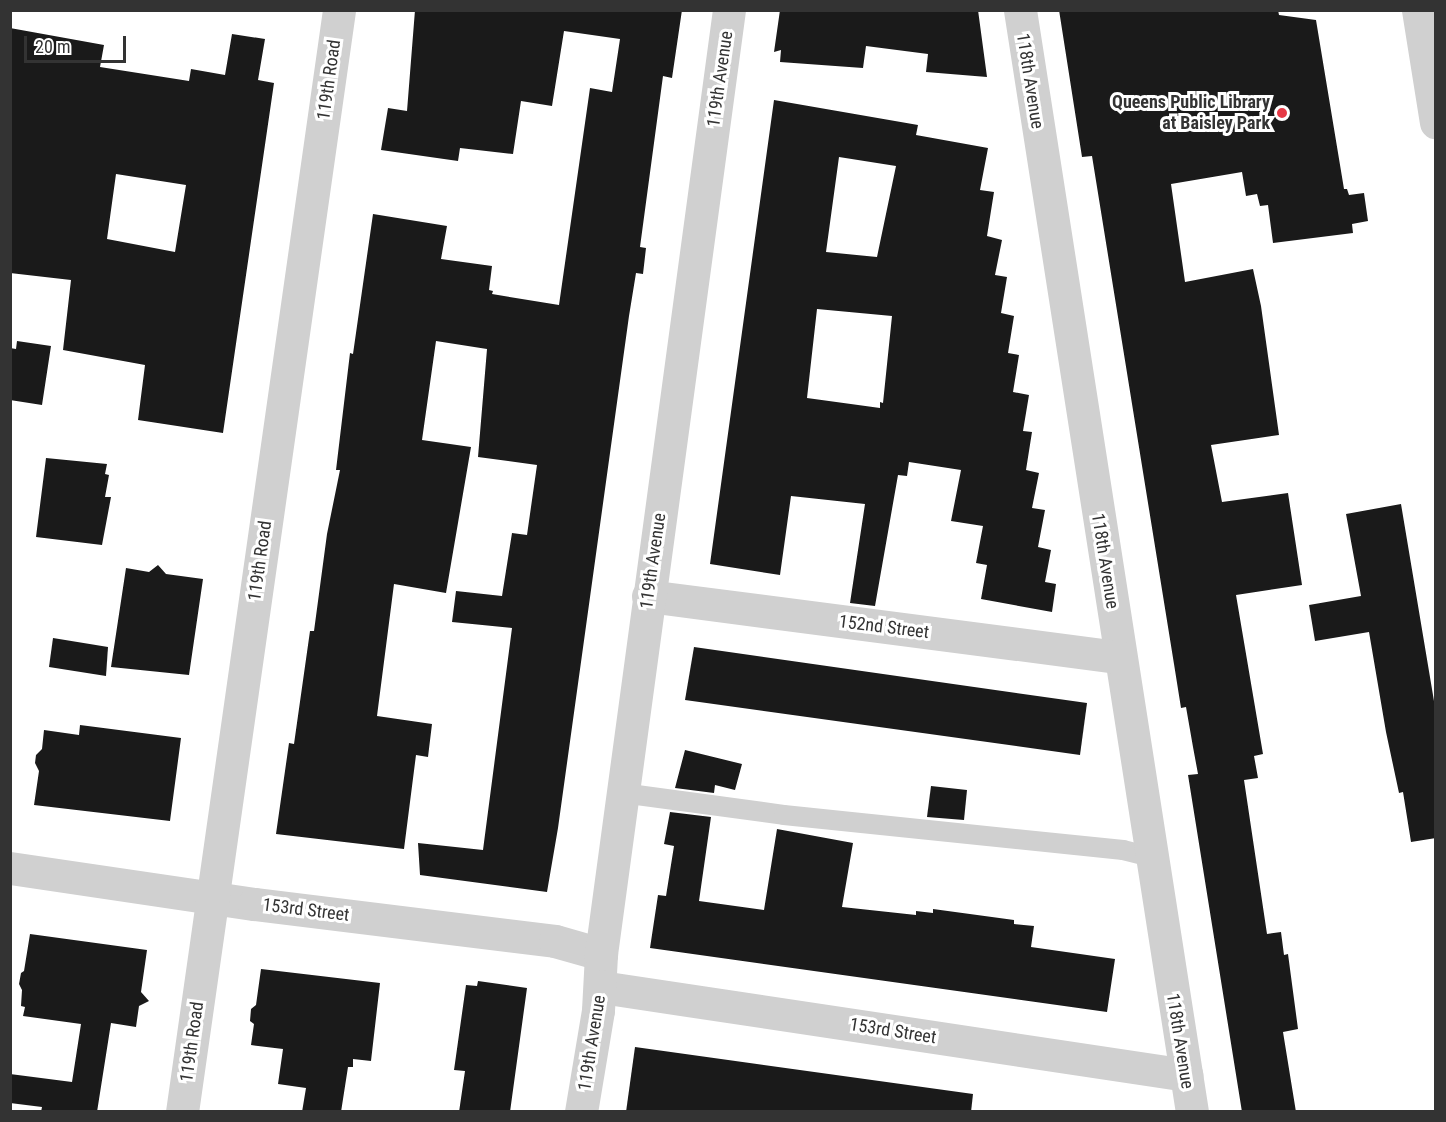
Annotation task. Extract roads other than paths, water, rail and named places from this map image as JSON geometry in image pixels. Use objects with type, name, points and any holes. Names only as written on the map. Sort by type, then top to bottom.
[{"type":"street","name":"119th Road","points":[[182,1112],[339,10]]},
{"type":"street","name":"119th Avenue","points":[[581,1112],[601,987],[601,954],[622,793],[729,10]]},
{"type":"street","name":"118th Avenue","points":[[1020,10],[1192,1112]]},
{"type":"street","points":[[1418,10],[1436,123]]},
{"type":"street","name":"152nd Street","points":[[648,596],[1120,657]]},
{"type":"street","name":"153rd Street","points":[[10,868],[212,897],[555,941],[601,954]]},
{"type":"street","name":"153rd Street","points":[[601,987],[1186,1075]]},
{"type":"lane","points":[[622,793],[808,818],[1124,850],[1152,857]]},
{"type":"place","name":"Queens Public Library at Baisley Park","points":[[1282,113]]}]
